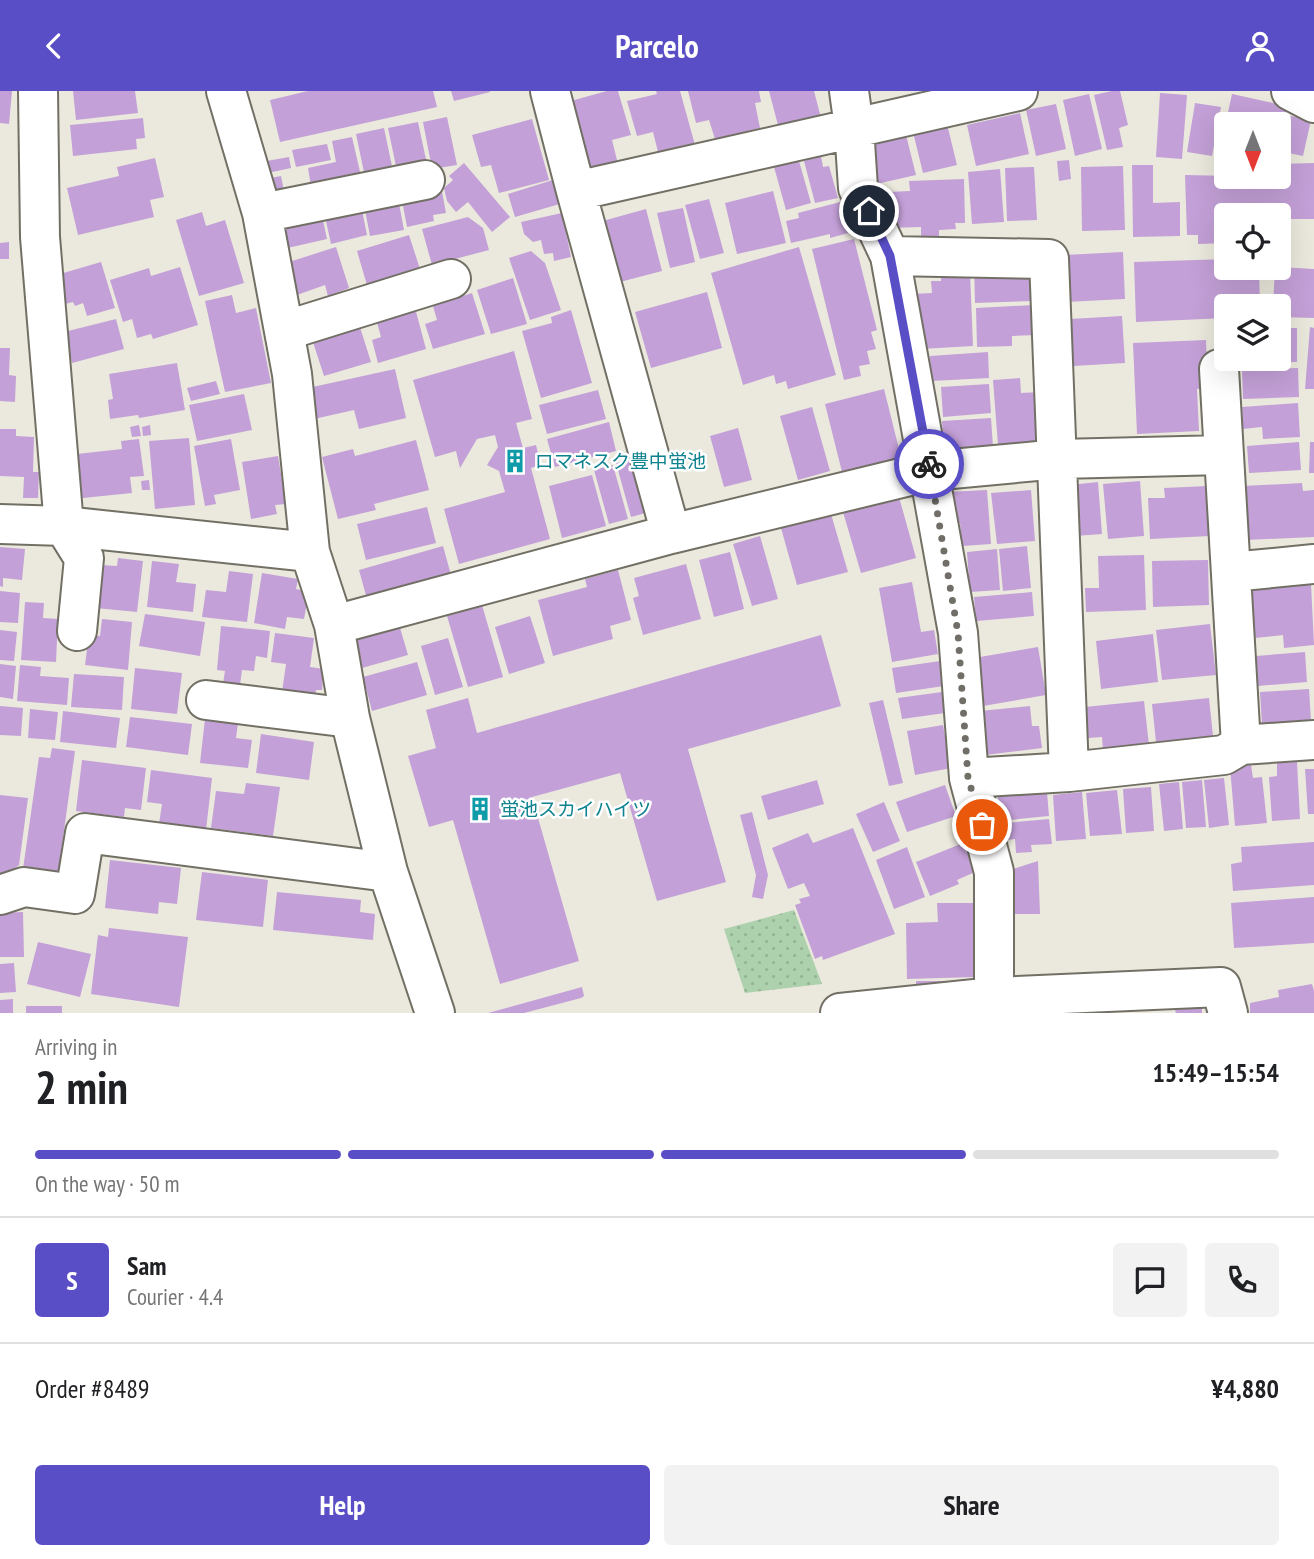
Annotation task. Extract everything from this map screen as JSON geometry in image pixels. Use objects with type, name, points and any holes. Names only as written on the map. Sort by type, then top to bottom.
[{"type":"street","points":[[37,91],[40,237],[64,526],[84,558],[77,631]]},
{"type":"street","points":[[226,91],[262,213],[292,374],[310,552],[334,625],[350,717],[388,872],[435,1013]]},
{"type":"street","points":[[550,91],[671,534]]},
{"type":"street","points":[[576,191],[852,109],[1017,91]]},
{"type":"street","points":[[1291,91],[1314,103]]},
{"type":"street","points":[[852,109],[858,188],[890,256],[958,633],[968,778],[995,872],[995,997]]},
{"type":"street","points":[[262,213],[425,180]]},
{"type":"street","points":[[890,256],[1049,259],[1059,460],[1069,772]]},
{"type":"street","points":[[284,331],[452,279]]},
{"type":"street","points":[[1219,371],[1241,745]]},
{"type":"street","points":[[334,625],[671,534],[930,471],[1059,460],[1224,455]]},
{"type":"street","points":[[0,524],[64,526],[310,552]]},
{"type":"street","points":[[1231,572],[1314,564]]},
{"type":"street","points":[[206,700],[350,717]]},
{"type":"street","points":[[968,778],[1069,772],[1224,755],[1241,745],[1314,740]]},
{"type":"street","points":[[0,895],[24,887],[75,894],[85,833],[388,872]]},
{"type":"street","points":[[840,1013],[935,1008],[995,997],[1221,988],[1228,1013]]},
{"type":"green space","points":[[794,910],[822,984],[745,993],[724,929]]},
{"type":"building","points":[[0,91],[12,91],[9,124],[0,123]]},
{"type":"building","points":[[73,91],[135,91],[138,113],[76,120]]},
{"type":"building","points":[[308,91],[433,91],[437,107],[280,142],[270,100]]},
{"type":"building","points":[[451,91],[490,91],[490,92],[454,101]]},
{"type":"building","points":[[607,91],[618,91],[631,135],[612,140],[618,164],[586,173],[567,102]]},
{"type":"building","points":[[656,91],[680,91],[695,145],[659,156],[653,132],[637,136],[627,101],[657,94]]},
{"type":"building","points":[[688,91],[759,91],[761,102],[755,103],[760,128],[715,139],[709,120],[696,123]]},
{"type":"building","points":[[769,91],[814,91],[821,118],[779,129]]},
{"type":"building","points":[[1120,91],[1128,125],[1119,128],[1123,147],[1107,150],[1094,95]]},
{"type":"building","points":[[1160,93],[1187,95],[1182,159],[1156,157]]},
{"type":"building","points":[[1089,94],[1102,149],[1075,156],[1063,100]]},
{"type":"building","points":[[1232,94],[1287,106],[1286,112],[1228,112]]},
{"type":"building","points":[[1195,103],[1221,107],[1220,112],[1214,112],[1212,156],[1187,152]]},
{"type":"building","points":[[1056,104],[1066,149],[1036,156],[1026,110]]},
{"type":"building","points":[[1020,113],[1029,154],[976,166],[967,125]]},
{"type":"building","points":[[1292,116],[1311,120],[1303,156],[1292,154]]},
{"type":"building","points":[[447,117],[457,165],[432,169],[423,122]]},
{"type":"building","points":[[143,118],[145,138],[136,139],[137,149],[73,156],[70,125]]},
{"type":"building","points":[[532,119],[549,180],[499,193],[491,165],[481,167],[472,135]]},
{"type":"building","points":[[418,122],[427,164],[397,171],[388,128]]},
{"type":"building","points":[[947,124],[957,165],[923,173],[913,132]]},
{"type":"building","points":[[384,128],[393,171],[365,177],[356,134]]},
{"type":"building","points":[[906,135],[916,175],[872,185],[866,159],[877,141]]},
{"type":"building","points":[[352,137],[361,176],[311,186],[308,168],[336,162],[332,141]]},
{"type":"building","points":[[327,144],[331,160],[296,167],[292,150]]},
{"type":"building","points":[[821,156],[823,167],[829,166],[838,198],[815,203],[804,161]]},
{"type":"building","points":[[289,157],[291,168],[263,174],[261,162]]},
{"type":"building","points":[[155,158],[164,197],[150,200],[154,217],[78,235],[67,188],[119,176],[117,167]]},
{"type":"building","points":[[1069,160],[1071,179],[1059,181],[1057,161]]},
{"type":"building","points":[[799,161],[811,203],[786,210],[774,167]]},
{"type":"building","points":[[464,163],[510,217],[492,232],[468,202],[456,212],[447,201],[444,188],[453,180],[449,176]]},
{"type":"building","points":[[1314,163],[1314,219],[1291,219],[1291,203],[1214,203],[1214,243],[1198,244],[1198,235],[1187,235],[1185,175],[1214,176],[1214,189],[1292,189],[1292,164]]},
{"type":"building","points":[[1132,165],[1153,165],[1153,203],[1180,202],[1180,236],[1133,237]]},
{"type":"building","points":[[1123,166],[1125,230],[1082,231],[1081,167]]},
{"type":"building","points":[[1034,167],[1037,220],[1007,221],[1005,168]]},
{"type":"building","points":[[1000,169],[1004,222],[972,224],[968,172]]},
{"type":"building","points":[[281,176],[284,191],[274,193],[265,179]]},
{"type":"building","points":[[556,179],[563,203],[515,217],[508,194]]},
{"type":"building","points":[[964,179],[965,223],[955,223],[956,229],[939,230],[939,239],[921,239],[921,227],[889,228],[888,192],[910,191],[909,181]]},
{"type":"building","points":[[441,186],[446,213],[433,215],[434,221],[407,227],[401,195]]},
{"type":"building","points":[[773,191],[786,243],[737,254],[725,203]]},
{"type":"building","points":[[398,198],[404,230],[370,236],[364,205]]},
{"type":"building","points":[[709,199],[724,253],[700,259],[685,205]]},
{"type":"building","points":[[844,201],[852,232],[791,243],[786,221],[799,218],[798,213]]},
{"type":"building","points":[[361,205],[367,235],[331,244],[324,212]]},
{"type":"building","points":[[683,208],[695,262],[670,268],[657,213]]},
{"type":"building","points":[[646,209],[662,271],[616,283],[599,222]]},
{"type":"building","points":[[321,211],[327,239],[283,249],[277,220]]},
{"type":"building","points":[[202,212],[206,226],[225,220],[244,283],[199,296],[176,220]]},
{"type":"building","points":[[562,213],[571,257],[554,261],[553,253],[544,254],[541,240],[533,242],[524,234],[521,222]]},
{"type":"building","points":[[468,217],[483,228],[489,250],[432,265],[422,229]]},
{"type":"building","points":[[409,235],[420,269],[367,285],[357,251]]},
{"type":"building","points":[[854,239],[877,330],[871,332],[876,349],[867,351],[870,364],[859,366],[861,376],[844,380],[812,249]]},
{"type":"building","points":[[9,242],[9,259],[0,259],[0,243]]},
{"type":"building","points":[[336,247],[349,288],[328,296],[325,285],[297,295],[286,263]]},
{"type":"building","points":[[799,247],[836,375],[788,389],[786,381],[776,384],[774,375],[743,385],[711,273]]},
{"type":"building","points":[[531,251],[545,263],[561,310],[530,320],[509,258]]},
{"type":"building","points":[[1123,252],[1125,299],[1066,302],[1064,255]]},
{"type":"building","points":[[1214,259],[1214,280],[1259,280],[1260,294],[1214,294],[1214,319],[1136,322],[1134,262]]},
{"type":"building","points":[[101,262],[115,308],[87,316],[83,303],[75,306],[73,302],[61,305],[53,276]]},
{"type":"building","points":[[974,264],[1032,269],[1034,301],[975,303]]},
{"type":"building","points":[[180,267],[198,325],[153,339],[151,334],[137,338],[132,319],[123,322],[110,280],[149,268],[151,276]]},
{"type":"building","points":[[1291,268],[1314,269],[1314,318],[1291,317],[1291,294],[1274,294],[1274,280],[1291,280]]},
{"type":"building","points":[[970,272],[973,346],[921,349],[912,294],[932,293],[931,281],[941,281],[941,274]]},
{"type":"building","points":[[513,278],[527,324],[491,334],[477,290]]},
{"type":"building","points":[[707,292],[722,348],[651,368],[635,312]]},
{"type":"building","points":[[472,293],[485,334],[433,349],[425,324],[437,320],[433,306]]},
{"type":"building","points":[[232,295],[236,313],[256,308],[271,383],[225,392],[205,301]]},
{"type":"building","points":[[1035,305],[1036,335],[1012,336],[1012,346],[977,347],[976,308]]},
{"type":"building","points":[[415,308],[426,349],[378,363],[372,340],[381,337],[376,319]]},
{"type":"building","points":[[571,310],[592,383],[541,398],[522,331],[552,323],[551,317]]},
{"type":"building","points":[[1122,316],[1125,363],[1073,366],[1070,319]]},
{"type":"building","points":[[116,319],[124,349],[72,363],[64,332]]},
{"type":"building","points":[[359,324],[371,362],[324,376],[312,339]]},
{"type":"building","points":[[1310,327],[1314,328],[1314,389],[1305,389]]},
{"type":"building","points":[[1291,328],[1297,328],[1297,362],[1291,362]]},
{"type":"building","points":[[1206,340],[1208,388],[1197,389],[1199,431],[1137,434],[1133,343]]},
{"type":"building","points":[[0,348],[10,348],[9,375],[16,376],[15,402],[0,401]]},
{"type":"building","name":"ロマネスク豊中蛍池","points":[[514,351],[532,419],[516,423],[523,448],[536,445],[541,465],[531,468],[550,539],[459,564],[444,509],[505,492],[499,471],[487,465],[498,447],[495,435],[477,439],[460,468],[456,451],[435,457],[413,380]]},
{"type":"building","points":[[988,352],[989,378],[931,381],[930,356]]},
{"type":"building","points":[[177,363],[185,410],[139,418],[138,415],[110,419],[108,400],[113,399],[109,374]]},
{"type":"building","points":[[1291,368],[1298,368],[1299,397],[1243,399],[1242,371],[1291,371]]},
{"type":"building","points":[[395,369],[406,418],[359,429],[354,410],[314,419],[308,388]]},
{"type":"building","points":[[1020,378],[1021,393],[1041,392],[1045,441],[998,445],[993,380]]},
{"type":"building","points":[[216,381],[220,394],[191,401],[187,388]]},
{"type":"building","points":[[989,384],[991,413],[943,417],[941,387]]},
{"type":"building","points":[[884,389],[901,457],[842,472],[825,404]]},
{"type":"building","points":[[598,390],[606,419],[547,434],[539,405]]},
{"type":"building","points":[[244,394],[252,430],[197,441],[189,405]]},
{"type":"building","points":[[1298,403],[1300,437],[1263,439],[1262,427],[1243,429],[1242,407]]},
{"type":"building","points":[[812,407],[830,471],[798,480],[780,416]]},
{"type":"building","points":[[991,418],[993,447],[944,450],[942,421]]},
{"type":"building","points":[[609,422],[616,451],[555,467],[547,439]]},
{"type":"building","points":[[139,425],[141,436],[132,437],[130,427]]},
{"type":"building","points":[[150,425],[151,435],[143,436],[142,427]]},
{"type":"building","points":[[738,428],[752,480],[724,487],[710,436]]},
{"type":"building","points":[[0,429],[16,429],[16,436],[34,437],[33,472],[39,472],[38,498],[23,498],[24,477],[0,476]]},
{"type":"building","points":[[189,438],[195,505],[155,509],[149,441]]},
{"type":"building","points":[[139,439],[144,476],[130,477],[132,493],[73,499],[68,455],[122,449],[121,441]]},
{"type":"building","points":[[231,439],[240,490],[214,495],[216,504],[205,506],[194,446]]},
{"type":"building","points":[[416,440],[429,490],[374,504],[376,510],[338,519],[322,457],[353,449],[355,456]]},
{"type":"building","points":[[1299,442],[1301,470],[1249,473],[1247,446]]},
{"type":"building","points":[[1310,442],[1314,442],[1314,473],[1309,473]]},
{"type":"building","points":[[278,456],[286,504],[275,505],[277,514],[251,519],[242,462]]},
{"type":"building","points":[[634,458],[649,512],[631,517],[616,463]]},
{"type":"building","points":[[613,465],[628,519],[609,524],[594,470]]},
{"type":"building","points":[[592,475],[606,526],[562,538],[549,486]]},
{"type":"building","points":[[149,480],[150,490],[142,490],[141,481]]},
{"type":"building","points":[[1140,481],[1144,536],[1108,539],[1103,484]]},
{"type":"building","points":[[1098,482],[1102,534],[1075,536],[1070,485]]},
{"type":"building","points":[[1302,483],[1303,491],[1314,490],[1314,537],[1245,540],[1243,486]]},
{"type":"building","points":[[1208,486],[1210,536],[1150,539],[1148,498],[1165,498],[1164,488]]},
{"type":"building","points":[[987,490],[991,544],[962,546],[960,523],[950,524],[948,492]]},
{"type":"building","points":[[1031,490],[1035,541],[997,544],[991,493]]},
{"type":"building","points":[[899,497],[916,558],[861,573],[843,512]]},
{"type":"building","points":[[427,507],[436,543],[366,560],[357,524]]},
{"type":"building","points":[[831,514],[848,572],[797,585],[781,528]]},
{"type":"building","points":[[760,536],[778,599],[752,606],[733,544]]},
{"type":"building","points":[[443,546],[451,575],[367,599],[359,570]]},
{"type":"building","points":[[1027,546],[1031,588],[1003,591],[999,549]]},
{"type":"building","points":[[0,547],[25,549],[22,580],[3,578],[3,587],[0,586]]},
{"type":"building","points":[[997,549],[1000,590],[970,592],[967,552]]},
{"type":"building","points":[[730,552],[744,609],[714,617],[699,560]]},
{"type":"building","points":[[1144,555],[1146,610],[1086,612],[1085,588],[1099,588],[1098,556]]},
{"type":"building","points":[[118,558],[143,561],[137,612],[96,608],[101,565],[117,566]]},
{"type":"building","points":[[1208,560],[1209,605],[1153,607],[1152,561]]},
{"type":"building","points":[[152,561],[179,564],[176,582],[196,584],[193,612],[147,607]]},
{"type":"building","points":[[686,564],[701,619],[643,635],[633,598],[639,596],[634,578]]},
{"type":"building","points":[[618,570],[631,620],[610,626],[613,639],[553,656],[538,600],[587,587],[585,579]]},
{"type":"building","points":[[229,571],[253,574],[247,622],[202,617],[206,590],[226,592]]},
{"type":"building","points":[[262,573],[298,579],[296,589],[309,592],[304,619],[287,617],[285,629],[254,623]]},
{"type":"building","points":[[912,582],[921,632],[934,630],[938,654],[892,662],[879,588]]},
{"type":"building","points":[[1311,584],[1314,645],[1284,648],[1283,635],[1255,638],[1251,588]]},
{"type":"building","points":[[0,591],[20,593],[18,623],[0,622]]},
{"type":"building","points":[[1032,592],[1034,616],[976,621],[974,597]]},
{"type":"building","points":[[25,602],[44,603],[43,618],[58,619],[56,662],[21,660]]},
{"type":"building","points":[[482,605],[503,677],[468,687],[447,616]]},
{"type":"building","points":[[145,614],[205,622],[200,656],[139,646]]},
{"type":"building","points":[[530,616],[545,663],[509,674],[495,627]]},
{"type":"building","points":[[102,619],[132,622],[128,670],[85,665],[89,635],[100,636]]},
{"type":"building","points":[[398,621],[408,655],[362,668],[352,634]]},
{"type":"building","points":[[1210,624],[1216,675],[1162,680],[1156,630]]},
{"type":"building","points":[[221,626],[270,631],[267,658],[256,656],[254,671],[242,670],[240,685],[223,684],[225,671],[217,670]]},
{"type":"building","points":[[0,630],[17,632],[14,661],[0,660]]},
{"type":"building","points":[[275,633],[314,638],[310,667],[324,669],[322,690],[316,690],[315,697],[282,692],[286,664],[271,662]]},
{"type":"building","points":[[1153,634],[1158,682],[1101,689],[1096,641]]},
{"type":"building","name":"蛍池スカイハイツ","points":[[821,635],[841,706],[688,749],[726,882],[657,901],[620,773],[532,797],[579,961],[500,984],[453,820],[429,827],[408,756],[436,748],[426,710],[468,698],[477,733]]},
{"type":"building","points":[[448,638],[463,687],[435,695],[421,646]]},
{"type":"building","points":[[1038,647],[1046,695],[983,706],[974,658]]},
{"type":"building","points":[[1305,652],[1307,682],[1258,686],[1256,656]]},
{"type":"building","points":[[940,661],[944,686],[896,693],[892,668]]},
{"type":"building","points":[[417,662],[427,695],[372,711],[363,677]]},
{"type":"building","points":[[0,664],[16,666],[13,699],[0,697]]},
{"type":"building","points":[[20,665],[41,667],[40,676],[69,678],[67,705],[17,701]]},
{"type":"building","points":[[135,668],[182,673],[177,714],[131,709]]},
{"type":"building","points":[[74,674],[124,677],[122,710],[71,707]]},
{"type":"building","points":[[1309,689],[1311,721],[1262,724],[1260,692]]},
{"type":"building","points":[[942,692],[945,713],[902,719],[898,698]]},
{"type":"building","points":[[1209,698],[1213,736],[1156,742],[1152,704]]},
{"type":"building","points":[[883,700],[903,783],[889,786],[869,703]]},
{"type":"building","points":[[1144,701],[1149,745],[1103,749],[1102,737],[1088,738],[1085,707]]},
{"type":"building","points":[[0,706],[23,708],[21,736],[0,735]]},
{"type":"building","points":[[1030,706],[1032,726],[1039,726],[1042,748],[985,755],[980,711]]},
{"type":"building","points":[[30,709],[58,712],[55,740],[28,738]]},
{"type":"building","points":[[63,711],[120,718],[116,748],[60,742]]},
{"type":"building","points":[[130,717],[192,724],[188,755],[126,747]]},
{"type":"building","points":[[205,719],[238,723],[236,738],[252,740],[248,768],[200,763]]},
{"type":"building","points":[[943,725],[951,768],[915,775],[907,731]]},
{"type":"building","points":[[261,734],[314,742],[309,780],[256,773]]},
{"type":"building","points":[[52,748],[75,751],[58,874],[23,869],[39,757],[50,758]]},
{"type":"building","points":[[82,760],[146,768],[141,810],[125,808],[124,817],[76,811]]},
{"type":"building","points":[[1297,762],[1300,819],[1272,821],[1269,777],[1277,776],[1277,763]]},
{"type":"building","points":[[1251,765],[1253,778],[1262,777],[1267,823],[1235,826],[1230,767]]},
{"type":"building","points":[[1305,769],[1314,769],[1314,814],[1308,814]]},
{"type":"building","points":[[151,770],[212,778],[206,830],[159,824],[162,804],[147,802]]},
{"type":"building","points":[[1224,778],[1229,825],[1209,828],[1204,780]]},
{"type":"building","points":[[817,780],[824,804],[768,820],[761,796]]},
{"type":"building","points":[[1202,780],[1206,827],[1186,828],[1182,782]]},
{"type":"building","points":[[1179,782],[1183,829],[1164,831],[1159,784]]},
{"type":"building","points":[[246,783],[280,787],[273,836],[211,828],[216,791],[244,794]]},
{"type":"building","points":[[945,785],[956,816],[907,832],[896,802]]},
{"type":"building","points":[[1151,787],[1154,831],[1126,833],[1123,789]]},
{"type":"building","points":[[1117,790],[1122,834],[1090,836],[1086,793]]},
{"type":"building","points":[[1047,792],[1049,816],[1000,821],[998,797]]},
{"type":"building","points":[[1082,792],[1086,839],[1056,841],[1053,795]]},
{"type":"building","points":[[0,795],[28,798],[19,865],[0,879]]},
{"type":"building","points":[[884,802],[900,841],[873,852],[856,814]]},
{"type":"building","points":[[752,812],[768,875],[763,899],[752,897],[756,875],[740,815]]},
{"type":"building","points":[[1049,819],[1052,844],[1031,845],[1032,852],[1016,853],[1015,839],[1007,840],[1006,823]]},
{"type":"building","points":[[853,828],[895,934],[823,960],[822,956],[815,959],[795,905],[801,903],[799,899],[810,896],[804,883],[788,889],[772,848],[808,833],[813,843]]},
{"type":"building","points":[[1314,842],[1314,885],[1233,891],[1231,864],[1242,862],[1241,847]]},
{"type":"building","points":[[963,843],[975,872],[957,880],[959,884],[930,896],[916,862]]},
{"type":"building","points":[[907,847],[925,897],[894,909],[876,860]]},
{"type":"building","points":[[110,860],[181,868],[177,904],[159,902],[158,914],[105,908]]},
{"type":"building","points":[[1038,861],[1040,914],[1011,914],[1010,870]]},
{"type":"building","points":[[202,872],[268,880],[263,927],[196,920]]},
{"type":"building","points":[[277,892],[361,900],[360,912],[375,914],[373,940],[273,930]]},
{"type":"building","points":[[1314,897],[1314,943],[1234,948],[1231,903]]},
{"type":"building","points":[[937,903],[974,903],[975,977],[907,979],[906,923],[938,922]]},
{"type":"building","points":[[23,912],[24,957],[0,957],[0,913]]},
{"type":"building","points":[[109,928],[188,937],[179,1007],[91,994],[98,935],[108,937]]},
{"type":"building","points":[[38,942],[91,954],[80,997],[27,984]]},
{"type":"building","points":[[14,963],[16,992],[0,993],[0,964]]},
{"type":"building","points":[[916,981],[945,981],[945,989],[916,991]]},
{"type":"building","points":[[1312,984],[1314,1013],[1250,1013],[1250,1003],[1279,997],[1278,990]]},
{"type":"building","points":[[582,987],[584,996],[581,998],[524,1013],[488,1013]]},
{"type":"building","points":[[13,999],[13,1013],[0,1013],[0,1000]]},
{"type":"building","points":[[26,1006],[62,1006],[62,1013],[26,1013]]},
{"type":"building","points":[[1202,1007],[1202,1013],[1176,1013],[1175,1010]]},
{"type":"way so far","points":[[929,464],[958,633],[968,778],[982,825]]},
{"type":"place","name":"ロマネスク豊中蛍池","points":[[515,461]]},
{"type":"place","name":"蛍池スカイハイツ","points":[[480,809]]},
{"type":"route","points":[[869,211],[890,256],[929,464]]}]
